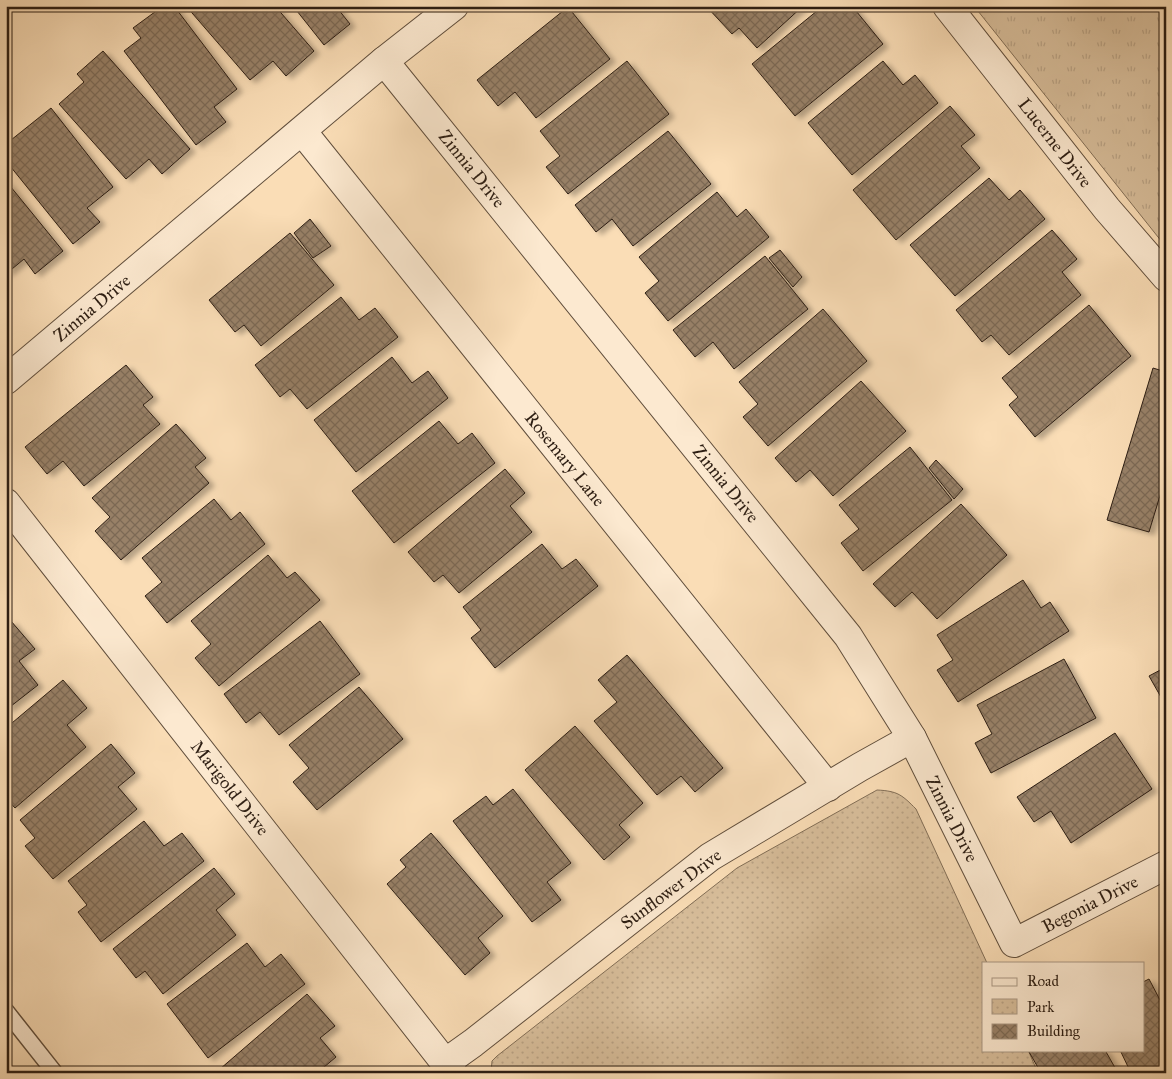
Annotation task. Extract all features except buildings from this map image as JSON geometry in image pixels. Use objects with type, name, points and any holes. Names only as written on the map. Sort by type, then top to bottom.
[{"type":"street","name":"Zinnia Drive","points":[[6,380],[384,61],[454,6]]},
{"type":"street","name":"Lucerne Drive","points":[[947,6],[1107,209],[1166,277]]},
{"type":"street","name":"Zinnia Drive","points":[[384,61],[848,636],[912,738],[1014,943]]},
{"type":"street","name":"Rosemary Lane","points":[[302,132],[828,787]]},
{"type":"street","name":"Marigold Drive","points":[[6,503],[449,1068]]},
{"type":"street","name":"Sunflower Drive","points":[[449,1068],[473,1043],[710,857],[912,738]]},
{"type":"street","name":"Begonia Drive","points":[[1014,943],[1166,865]]},
{"type":"lane","points":[[6,1011],[56,1073]]},
{"type":"green space","points":[[974,6],[1166,6],[1166,247]]},
{"type":"green space","points":[[877,790],[890,791],[907,800],[916,809],[987,962],[982,962],[982,1052],[1029,1052],[1038,1073],[491,1073],[492,1061],[497,1056],[737,868]]}]
